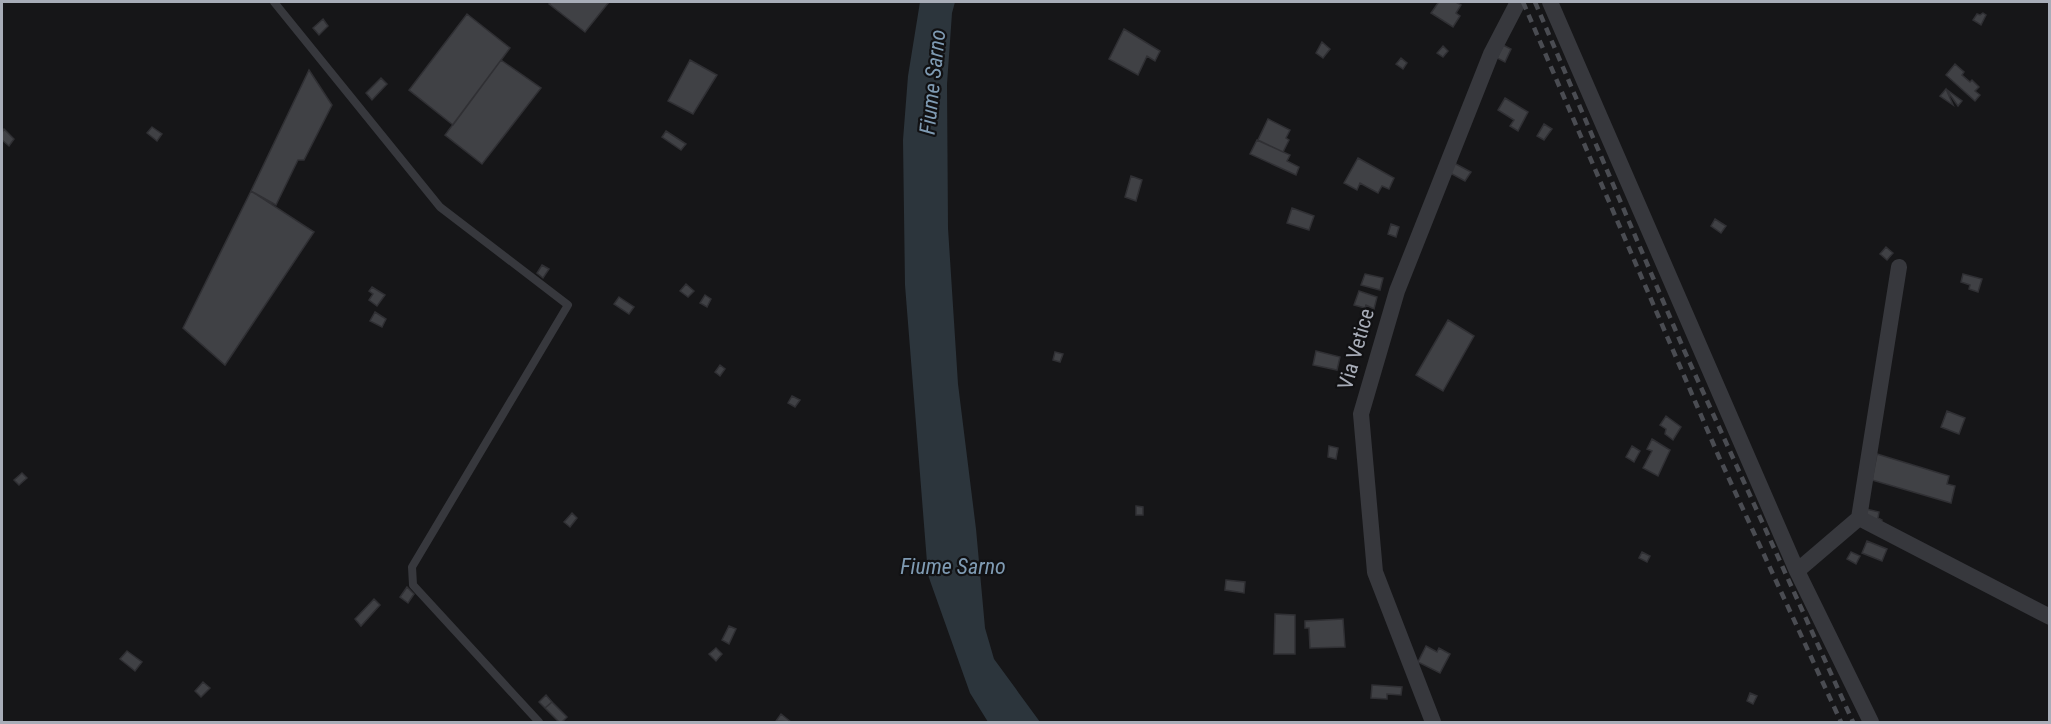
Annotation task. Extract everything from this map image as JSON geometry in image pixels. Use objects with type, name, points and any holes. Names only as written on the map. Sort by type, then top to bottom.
[{"type":"street","name":"Via Vetice","points":[[1433,723],[1375,572],[1361,414],[1397,291],[1491,54],[1518,2]]},
{"type":"street","points":[[1550,2],[1797,571],[1871,723]]},
{"type":"street","points":[[1797,571],[1859,518],[1899,267]]},
{"type":"street","points":[[1859,518],[2049,617]]},
{"type":"lane","points":[[274,2],[440,207],[568,305],[412,567],[413,585],[539,723]]},
{"type":"water","name":"Fiume Sarno","points":[[920,2],[955,2],[952,13],[947,84],[948,228],[958,384],[976,529],[985,628],[994,659],[1040,722],[988,722],[970,693],[928,575],[905,285],[903,140],[908,76]]},
{"type":"building","points":[[551,2],[609,2],[585,32],[549,4]]},
{"type":"building","points":[[1437,2],[1456,2],[1461,5],[1456,13],[1460,16],[1453,27],[1431,13]]},
{"type":"building","points":[[467,14],[510,48],[453,125],[409,90]]},
{"type":"building","points":[[1977,14],[1986,15],[1981,25],[1973,20]]},
{"type":"building","points":[[323,19],[328,26],[319,35],[313,28]]},
{"type":"building","points":[[1124,29],[1160,51],[1155,61],[1147,56],[1138,75],[1109,59]]},
{"type":"building","points":[[1322,42],[1330,49],[1323,58],[1316,53]]},
{"type":"building","points":[[1503,45],[1511,49],[1505,62],[1497,58]]},
{"type":"building","points":[[1443,46],[1448,51],[1443,57],[1437,53]]},
{"type":"building","points":[[1401,58],[1407,63],[1403,69],[1396,64]]},
{"type":"building","points":[[501,60],[541,88],[482,164],[445,135]]},
{"type":"building","points":[[690,60],[717,75],[693,114],[668,101]]},
{"type":"building","points":[[1955,64],[1964,72],[1962,75],[1979,87],[1975,91],[1980,95],[1975,101],[1946,75]]},
{"type":"building","points":[[309,70],[332,105],[304,160],[298,160],[276,205],[251,191]]},
{"type":"building","points":[[381,78],[387,84],[372,100],[366,93]]},
{"type":"building","points":[[1946,89],[1962,101],[1958,106]]},
{"type":"building","points":[[1946,89],[1953,105],[1940,96]]},
{"type":"building","points":[[1505,98],[1528,112],[1518,131],[1510,126],[1514,120],[1498,110]]},
{"type":"building","points":[[1268,119],[1290,130],[1286,138],[1289,140],[1283,152],[1258,140]]},
{"type":"building","points":[[1544,124],[1552,129],[1544,140],[1537,136]]},
{"type":"building","points":[[152,127],[162,134],[157,141],[147,133]]},
{"type":"building","points":[[4,129],[14,139],[9,146],[2,140]]},
{"type":"building","points":[[666,131],[686,144],[681,150],[662,137]]},
{"type":"building","points":[[1257,140],[1290,155],[1287,161],[1299,167],[1296,175],[1250,154]]},
{"type":"building","points":[[1358,158],[1394,178],[1389,189],[1382,186],[1378,193],[1360,183],[1357,190],[1344,183]]},
{"type":"building","points":[[1454,163],[1471,172],[1465,181],[1450,173]]},
{"type":"building","points":[[1131,176],[1142,180],[1136,201],[1125,197]]},
{"type":"building","points":[[251,191],[314,232],[225,365],[183,328]]},
{"type":"building","points":[[1292,208],[1314,216],[1309,230],[1287,223]]},
{"type":"building","points":[[1715,219],[1726,226],[1721,233],[1711,226]]},
{"type":"building","points":[[1391,224],[1399,227],[1396,237],[1388,234]]},
{"type":"building","points":[[1886,247],[1893,253],[1887,260],[1880,254]]},
{"type":"building","points":[[542,265],[549,269],[543,278],[537,273]]},
{"type":"building","points":[[1365,274],[1383,278],[1380,290],[1361,285]]},
{"type":"building","points":[[1963,274],[1982,279],[1978,292],[1969,289],[1970,285],[1961,282]]},
{"type":"building","points":[[686,284],[694,291],[688,297],[680,291]]},
{"type":"building","points":[[372,287],[385,295],[377,306],[369,300],[373,294],[369,291]]},
{"type":"building","points":[[1359,291],[1377,297],[1374,309],[1366,305],[1365,308],[1354,305]]},
{"type":"building","points":[[705,295],[711,299],[707,307],[700,303]]},
{"type":"building","points":[[619,297],[634,307],[629,314],[614,304]]},
{"type":"building","points":[[375,312],[386,319],[382,327],[370,321]]},
{"type":"building","points":[[1448,320],[1474,336],[1443,391],[1416,375]]},
{"type":"building","points":[[1316,351],[1340,357],[1337,370],[1313,365]]},
{"type":"building","points":[[1055,352],[1063,354],[1060,362],[1053,360]]},
{"type":"building","points":[[720,365],[725,369],[720,376],[715,372]]},
{"type":"building","points":[[792,396],[800,400],[795,407],[788,403]]},
{"type":"building","points":[[1947,411],[1965,418],[1959,434],[1941,427]]},
{"type":"building","points":[[1666,416],[1681,427],[1673,440],[1665,434],[1666,429],[1660,425]]},
{"type":"building","points":[[1652,439],[1670,450],[1658,476],[1643,468],[1652,451],[1647,449]]},
{"type":"building","points":[[1329,446],[1338,448],[1336,459],[1328,457]]},
{"type":"building","points":[[1632,446],[1640,451],[1634,462],[1626,457]]},
{"type":"building","points":[[1877,454],[1949,476],[1947,484],[1955,486],[1951,503],[1872,480]]},
{"type":"building","points":[[22,473],[27,478],[19,485],[14,480]]},
{"type":"building","points":[[1136,506],[1143,507],[1143,515],[1136,515]]},
{"type":"building","points":[[1866,509],[1879,512],[1878,518],[1882,520],[1880,525],[1865,517]]},
{"type":"building","points":[[572,513],[577,518],[570,527],[564,522]]},
{"type":"building","points":[[1867,541],[1887,549],[1882,561],[1862,553]]},
{"type":"building","points":[[1642,552],[1650,556],[1647,562],[1639,558]]},
{"type":"building","points":[[1851,552],[1860,556],[1856,564],[1847,559]]},
{"type":"building","points":[[1226,580],[1245,582],[1244,593],[1225,590]]},
{"type":"building","points":[[407,587],[414,594],[408,603],[400,597]]},
{"type":"building","points":[[374,599],[380,605],[361,626],[355,619]]},
{"type":"building","points":[[1275,614],[1295,615],[1295,654],[1274,654]]},
{"type":"building","points":[[1343,619],[1345,647],[1310,648],[1309,628],[1305,628],[1305,621]]},
{"type":"building","points":[[729,626],[736,629],[729,644],[722,640]]},
{"type":"building","points":[[1426,646],[1437,652],[1439,648],[1450,654],[1440,673],[1418,662]]},
{"type":"building","points":[[716,648],[722,654],[716,661],[709,654]]},
{"type":"building","points":[[127,651],[142,662],[135,671],[120,659]]},
{"type":"building","points":[[203,682],[210,688],[201,697],[195,691]]},
{"type":"building","points":[[1372,685],[1402,687],[1401,695],[1387,694],[1387,699],[1371,698]]},
{"type":"building","points":[[1750,693],[1757,696],[1753,704],[1747,701]]},
{"type":"building","points":[[546,695],[552,702],[545,708],[539,702]]},
{"type":"building","points":[[552,702],[567,717],[562,722],[559,722],[545,708]]},
{"type":"building","points":[[781,714],[791,722],[776,721]]},
{"type":"railway","points":[[1523,2],[1719,457],[1841,722]]},
{"type":"railway","points":[[1535,2],[1684,350],[1853,722]]}]
